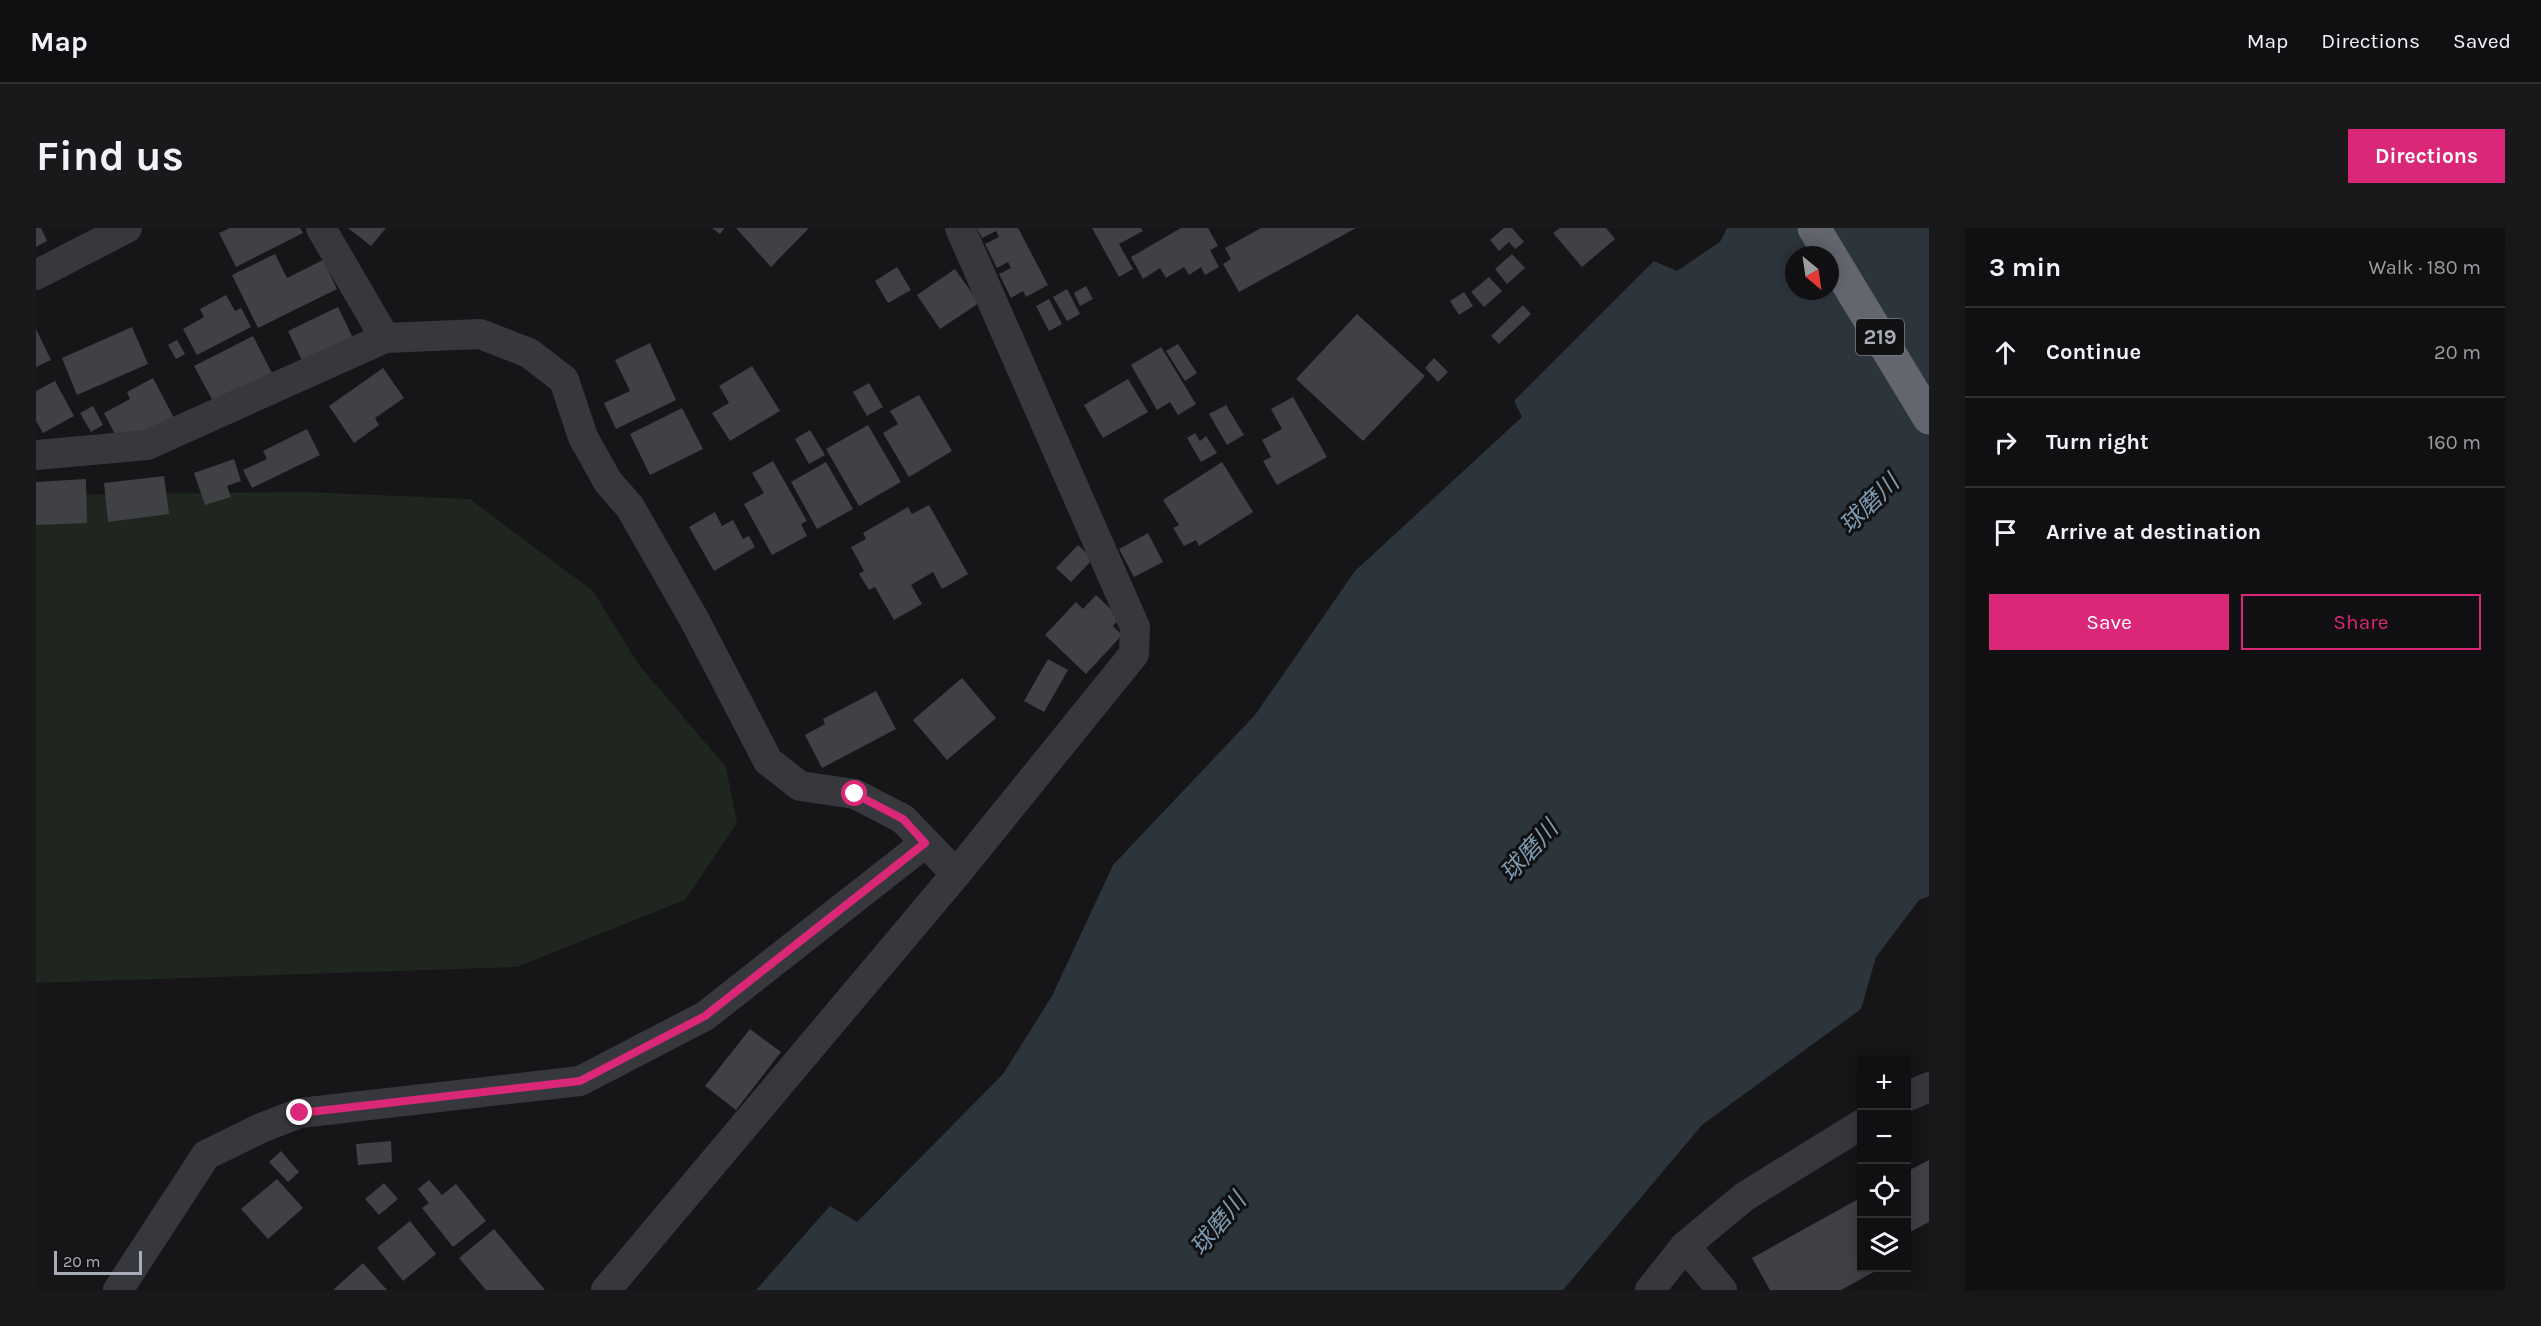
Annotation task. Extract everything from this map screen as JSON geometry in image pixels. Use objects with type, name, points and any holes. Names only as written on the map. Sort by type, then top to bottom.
[{"type":"highway","name":"219","points":[[1814,228],[1929,418]]},
{"type":"street","points":[[36,275],[128,228]]},
{"type":"street","points":[[321,228],[385,338]]},
{"type":"street","points":[[606,1290],[956,874],[1134,654],[1135,627],[960,228]]},
{"type":"street","points":[[36,455],[147,446],[385,338],[480,334],[529,353],[564,380],[583,437],[608,482],[630,507],[694,619],[768,761],[800,786],[855,794],[903,819],[956,874]]},
{"type":"street","points":[[118,1290],[206,1155],[300,1113],[580,1081],[705,1016],[925,843]]},
{"type":"street","points":[[1911,1095],[1929,1087]]},
{"type":"street","points":[[1650,1290],[1684,1246],[1744,1197],[1857,1127]]},
{"type":"street","points":[[1684,1246],[1722,1290]]},
{"type":"shaded area","points":[[303,492],[470,499],[593,591],[639,665],[726,767],[737,823],[685,900],[517,967],[36,983],[36,495]]},
{"type":"water","name":"球磨川","points":[[1727,228],[1929,228],[1929,896],[1919,900],[1876,957],[1861,1009],[1702,1125],[1563,1290],[756,1290],[830,1206],[857,1222],[1003,1074],[1052,996],[1113,865],[1255,715],[1355,571],[1522,417],[1514,401],[1654,261],[1677,271],[1720,242]]},
{"type":"building","points":[[36,228],[41,228],[47,241],[36,247]]},
{"type":"building","points":[[230,228],[300,228],[303,233],[236,267],[219,233]]},
{"type":"building","points":[[348,228],[386,228],[371,246]]},
{"type":"building","points":[[712,228],[725,228],[720,234]]},
{"type":"building","points":[[736,228],[809,228],[771,267]]},
{"type":"building","points":[[977,228],[1018,228],[1048,285],[1026,297],[1023,291],[1011,298],[999,274],[1011,268],[1008,262],[997,268],[985,244],[999,237],[996,231],[982,238]]},
{"type":"building","points":[[1092,228],[1141,228],[1143,231],[1119,244],[1133,269],[1119,277]]},
{"type":"building","points":[[1181,228],[1208,228],[1218,246],[1210,250],[1219,267],[1205,275],[1201,267],[1189,275],[1184,267],[1166,278],[1160,268],[1143,279],[1131,257]]},
{"type":"building","points":[[1261,228],[1356,228],[1239,292],[1223,264],[1231,259],[1225,248]]},
{"type":"building","points":[[1504,228],[1512,228],[1524,242],[1515,249],[1509,242],[1499,251],[1490,240]]},
{"type":"building","points":[[1560,228],[1606,228],[1615,239],[1582,267],[1553,233]]},
{"type":"building","points":[[275,254],[287,278],[323,260],[337,289],[258,328],[232,275]]},
{"type":"building","points":[[1512,254],[1525,268],[1507,284],[1495,269]]},
{"type":"building","points":[[897,267],[911,290],[888,303],[875,281]]},
{"type":"building","points":[[955,269],[979,303],[940,329],[917,295]]},
{"type":"building","points":[[1489,277],[1502,291],[1484,307],[1471,292]]},
{"type":"building","points":[[1086,286],[1093,299],[1080,306],[1074,293]]},
{"type":"building","points":[[1067,289],[1080,314],[1067,321],[1053,297]]},
{"type":"building","points":[[1464,292],[1473,306],[1459,315],[1450,301]]},
{"type":"building","points":[[226,295],[235,311],[241,308],[251,327],[197,355],[183,329],[204,317],[200,309]]},
{"type":"building","points":[[1049,299],[1062,324],[1049,331],[1036,306]]},
{"type":"building","points":[[1523,305],[1531,314],[1499,344],[1491,336]]},
{"type":"building","points":[[338,307],[355,342],[305,367],[288,331]]},
{"type":"building","points":[[1357,314],[1425,376],[1363,441],[1296,379]]},
{"type":"building","points":[[132,327],[148,364],[77,395],[62,358]]},
{"type":"building","points":[[36,329],[51,360],[36,367]]},
{"type":"building","points":[[253,336],[273,375],[215,405],[194,366]]},
{"type":"building","points":[[177,340],[185,354],[176,359],[168,345]]},
{"type":"building","points":[[650,343],[676,400],[616,429],[604,403],[630,391],[615,360]]},
{"type":"building","points":[[1178,344],[1197,373],[1185,381],[1166,351]]},
{"type":"building","points":[[1161,347],[1196,404],[1178,415],[1170,402],[1157,410],[1131,365]]},
{"type":"building","points":[[1434,358],[1448,372],[1438,382],[1425,368]]},
{"type":"building","points":[[752,366],[780,411],[730,441],[712,413],[729,403],[719,386]]},
{"type":"building","points":[[383,368],[404,398],[375,418],[379,425],[354,443],[329,406]]},
{"type":"building","points":[[153,378],[174,418],[128,442],[117,438],[104,413],[130,399],[127,392]]},
{"type":"building","points":[[1128,379],[1148,412],[1103,438],[1084,405]]},
{"type":"building","points":[[55,381],[74,416],[43,433],[36,421],[36,391]]},
{"type":"building","points":[[869,383],[883,407],[867,416],[853,392]]},
{"type":"building","points":[[919,395],[952,451],[909,477],[883,433],[898,424],[890,411]]},
{"type":"building","points":[[1293,397],[1327,457],[1277,485],[1263,461],[1271,457],[1262,440],[1282,429],[1271,409]]},
{"type":"building","points":[[1226,405],[1244,435],[1227,445],[1209,414]]},
{"type":"building","points":[[93,406],[103,425],[91,432],[80,413]]},
{"type":"building","points":[[682,408],[703,449],[650,475],[630,434]]},
{"type":"building","points":[[868,425],[901,482],[859,506],[826,449]]},
{"type":"building","points":[[307,429],[320,455],[252,488],[243,470],[267,459],[263,451]]},
{"type":"building","points":[[810,430],[825,455],[809,464],[795,439]]},
{"type":"building","points":[[1195,433],[1200,441],[1206,436],[1217,453],[1201,462],[1187,438]]},
{"type":"building","points":[[234,459],[241,481],[227,486],[231,497],[205,505],[194,473]]},
{"type":"building","points":[[773,461],[807,521],[801,524],[807,536],[772,555],[744,504],[764,493],[752,473]]},
{"type":"building","points":[[826,462],[853,509],[817,529],[791,482]]},
{"type":"building","points":[[1222,462],[1253,512],[1199,546],[1196,540],[1184,546],[1173,528],[1179,525],[1163,500]]},
{"type":"building","points":[[164,476],[169,514],[108,522],[104,483]]},
{"type":"building","points":[[86,479],[87,523],[36,525],[36,482]]},
{"type":"building","points":[[929,505],[968,574],[942,589],[933,572],[911,585],[922,604],[894,620],[875,587],[869,590],[859,574],[864,571],[851,547],[866,539],[863,533],[908,507],[912,514]]},
{"type":"building","points":[[715,512],[722,526],[733,520],[743,539],[749,536],[755,547],[714,571],[689,527]]},
{"type":"building","points":[[1148,533],[1163,562],[1134,577],[1119,549]]},
{"type":"building","points":[[1078,545],[1093,559],[1071,582],[1056,568]]},
{"type":"building","points":[[1096,595],[1120,618],[1113,626],[1122,635],[1086,674],[1045,635],[1076,602],[1083,609]]},
{"type":"building","points":[[1048,659],[1068,670],[1044,712],[1024,701]]},
{"type":"building","points":[[962,678],[996,718],[947,760],[913,720]]},
{"type":"building","points":[[876,691],[896,729],[822,768],[805,735],[825,724],[823,719]]},
{"type":"building","points":[[750,1029],[781,1052],[736,1110],[705,1086]]},
{"type":"building","points":[[391,1141],[392,1162],[358,1165],[356,1144]]},
{"type":"building","points":[[281,1151],[299,1172],[288,1182],[269,1162]]},
{"type":"building","points":[[1929,1160],[1929,1222],[1911,1231],[1911,1218],[1911,1169]]},
{"type":"building","points":[[277,1179],[303,1208],[268,1239],[241,1209]]},
{"type":"building","points":[[429,1180],[442,1195],[456,1184],[486,1221],[453,1247],[422,1208],[429,1203],[418,1189]]},
{"type":"building","points":[[384,1183],[398,1199],[379,1215],[365,1199]]},
{"type":"building","points":[[1857,1200],[1857,1272],[1874,1272],[1841,1290],[1770,1290],[1752,1258]]},
{"type":"building","points":[[410,1221],[436,1254],[403,1281],[377,1248]]},
{"type":"building","points":[[494,1229],[545,1290],[486,1290],[459,1258]]},
{"type":"building","points":[[363,1263],[387,1290],[333,1290]]},
{"type":"route","points":[[300,1113],[580,1081],[705,1016],[925,843],[903,819],[855,794]]}]
